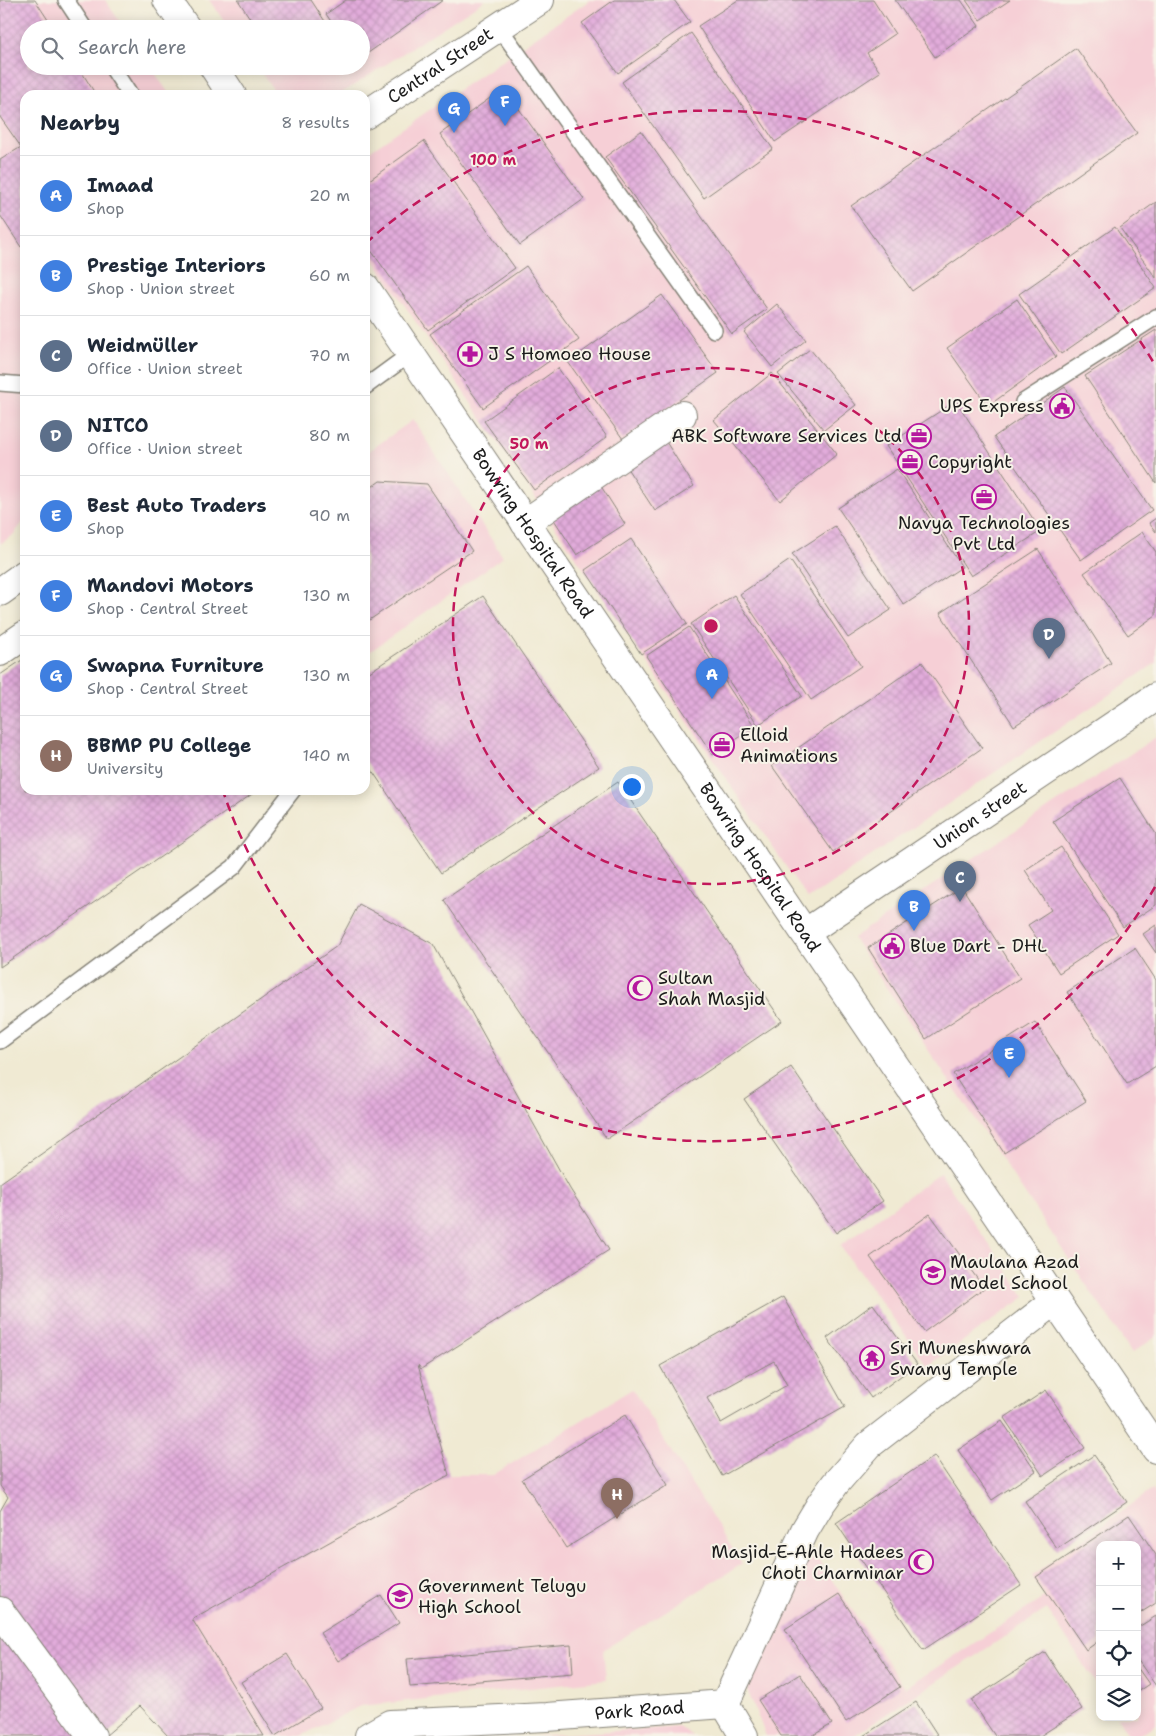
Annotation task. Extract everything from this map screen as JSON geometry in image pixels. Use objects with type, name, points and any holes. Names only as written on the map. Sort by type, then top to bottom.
[{"type":"street","points":[[167,0],[181,20]]},
{"type":"street","name":"Central Street","points":[[370,112],[540,0]]},
{"type":"street","points":[[219,75],[229,90]]},
{"type":"street","name":"Bowring Hospital Road","points":[[370,294],[1156,1449]]},
{"type":"street","points":[[525,523],[682,415]]},
{"type":"street","points":[[0,592],[20,578]]},
{"type":"street","points":[[0,652],[20,639]]},
{"type":"street","name":"Union street","points":[[805,933],[1156,697]]},
{"type":"street","points":[[744,1736],[725,1704],[805,1530],[840,1477],[869,1445],[1055,1301]]},
{"type":"street","points":[[0,1611],[92,1736]]},
{"type":"street","name":"Park Road","points":[[369,1736],[390,1724],[547,1717],[725,1704]]},
{"type":"lane","points":[[66,0],[79,20]]},
{"type":"lane","points":[[499,27],[714,330]]},
{"type":"lane","points":[[117,75],[127,90]]},
{"type":"lane","points":[[1023,402],[1156,317]]},
{"type":"lane","points":[[370,383],[410,354]]},
{"type":"lane","points":[[0,384],[20,385]]},
{"type":"lane","points":[[0,1041],[234,867],[289,795]]},
{"type":"shaded area","points":[[0,0],[105,0],[119,20],[20,20],[20,75],[156,75],[167,90],[20,90],[20,526],[13,535],[0,544]]},
{"type":"shaded area","points":[[209,0],[485,0],[370,75],[370,20],[223,20]]},
{"type":"shaded area","points":[[590,0],[1156,0],[1156,663],[808,899],[370,254],[370,151]]},
{"type":"shaded area","points":[[263,75],[370,75],[347,90],[274,90]]},
{"type":"shaded area","points":[[413,420],[503,557],[370,651],[370,450]]},
{"type":"shaded area","points":[[1156,737],[1156,1337],[1132,1353],[853,938]]},
{"type":"shaded area","name":"Maulana Azad Model School","points":[[940,1173],[1025,1297],[928,1366],[840,1246]]},
{"type":"shaded area","name":"Government Telugu High School","points":[[632,1389],[742,1564],[603,1650],[606,1680],[360,1706],[301,1736],[264,1736],[192,1619],[449,1475],[493,1475]]},
{"type":"shaded area","points":[[1152,1490],[1156,1496],[1156,1724],[1137,1736],[1129,1736],[1120,1721],[1141,1721],[1141,1541],[1096,1541],[1096,1684],[1047,1609],[853,1736],[766,1736],[746,1687],[811,1549],[905,1688],[1045,1597],[1032,1576]]},
{"type":"shaded area","points":[[680,1727],[692,1736],[532,1736]]},
{"type":"building","points":[[0,0],[35,0],[48,20],[20,20],[20,75],[84,75],[93,90],[20,90],[20,146],[0,117]]},
{"type":"building","points":[[238,0],[311,0],[324,20],[251,20]]},
{"type":"building","points":[[346,0],[443,0],[370,52],[370,20],[330,20],[326,14]]},
{"type":"building","points":[[614,0],[674,0],[690,22],[618,73],[582,23]]},
{"type":"building","points":[[738,0],[873,0],[895,34],[867,53],[880,72],[775,142],[698,26]]},
{"type":"building","points":[[895,0],[961,0],[979,26],[935,57]]},
{"type":"building","points":[[966,0],[1010,0],[980,20]]},
{"type":"building","points":[[691,33],[773,149],[704,198],[622,82]]},
{"type":"building","points":[[1076,48],[1137,133],[912,291],[851,206]]},
{"type":"building","points":[[504,88],[584,199],[520,245],[440,134]]},
{"type":"building","points":[[641,131],[767,309],[732,334],[605,157]]},
{"type":"building","points":[[424,141],[515,268],[428,330],[370,249],[370,179]]},
{"type":"building","points":[[20,148],[20,245],[0,215],[0,160]]},
{"type":"building","points":[[1156,202],[1156,278],[1120,228]]},
{"type":"building","points":[[1115,227],[1156,288],[1061,354],[1019,294]]},
{"type":"building","points":[[526,266],[579,340],[483,408],[430,334]]},
{"type":"building","points":[[662,295],[718,373],[623,439],[568,362]]},
{"type":"building","points":[[1017,299],[1056,357],[988,406],[947,348]]},
{"type":"building","points":[[777,304],[806,340],[772,367],[744,332]]},
{"type":"building","points":[[1156,330],[1156,483],[1085,376]]},
{"type":"building","points":[[810,349],[856,405],[824,430],[778,374]]},
{"type":"building","points":[[558,368],[607,437],[534,490],[484,421]]},
{"type":"building","points":[[772,373],[837,454],[780,501],[714,420]]},
{"type":"building","points":[[1065,387],[1152,510],[1081,560],[994,437]]},
{"type":"building","points":[[956,401],[1041,531],[971,576],[886,446]]},
{"type":"building","points":[[661,434],[694,486],[655,511],[621,459]]},
{"type":"building","points":[[897,469],[962,567],[904,605],[838,508]]},
{"type":"building","points":[[597,480],[625,524],[577,555],[549,512]]},
{"type":"building","points":[[380,481],[427,484],[472,551],[370,620],[370,488]]},
{"type":"building","points":[[1156,518],[1156,532],[1149,523]]},
{"type":"building","points":[[835,526],[891,610],[848,638],[792,554]]},
{"type":"building","points":[[1142,532],[1156,552],[1156,615],[1128,635],[1084,573]]},
{"type":"building","points":[[631,539],[687,624],[641,654],[585,570]]},
{"type":"building","points":[[1038,549],[1111,663],[1014,726],[940,613]]},
{"type":"building","points":[[790,560],[861,666],[811,700],[740,594]]},
{"type":"building","points":[[734,595],[802,696],[758,725],[691,624]]},
{"type":"building","points":[[483,596],[599,767],[441,873],[370,767],[370,672]]},
{"type":"building","points":[[689,627],[755,727],[713,755],[646,656]]},
{"type":"building","points":[[20,661],[20,795],[251,795],[0,967],[0,675]]},
{"type":"building","points":[[922,662],[982,748],[833,852],[772,766]]},
{"type":"building","points":[[1120,778],[1156,834],[1156,905],[1123,927],[1053,821]]},
{"type":"building","name":"Sultan Shah Masjid","points":[[618,782],[782,1021],[607,1139],[444,900]]},
{"type":"building","points":[[1061,847],[1118,934],[1059,973],[1028,925],[1051,910],[1025,870]]},
{"type":"building","points":[[962,887],[1020,978],[926,1039],[868,948]]},
{"type":"building","points":[[359,904],[433,944],[570,1189],[609,1250],[421,1369],[418,1365],[449,1475],[192,1619],[264,1736],[168,1736],[140,1706],[105,1736],[0,1736],[0,1511],[8,1497],[0,1486],[0,1183],[337,946]]},
{"type":"building","points":[[1156,925],[1156,953],[1143,934]]},
{"type":"building","points":[[1135,948],[1156,980],[1156,1066],[1127,1084],[1067,992]]},
{"type":"building","points":[[1035,1022],[1086,1101],[1004,1153],[953,1074]]},
{"type":"building","points":[[791,1067],[883,1201],[836,1233],[744,1099]]},
{"type":"building","points":[[930,1214],[984,1288],[924,1332],[870,1257]]},
{"type":"building","points":[[783,1297],[845,1407],[722,1476],[660,1366]],"holes":[[[774,1361],[787,1385],[721,1423],[707,1398]]]},
{"type":"building","points":[[873,1304],[917,1364],[871,1398],[827,1338]]},
{"type":"building","points":[[1046,1390],[1085,1448],[1043,1476],[1004,1418]]},
{"type":"building","points":[[625,1415],[668,1485],[566,1548],[522,1479]]},
{"type":"building","points":[[1002,1421],[1036,1471],[992,1500],[958,1450]]},
{"type":"building","points":[[1094,1455],[1127,1502],[1057,1549],[1025,1501]]},
{"type":"building","points":[[934,1456],[1021,1585],[923,1650],[836,1523]]},
{"type":"building","points":[[1129,1515],[1156,1555],[1156,1603],[1141,1612],[1141,1541],[1096,1541],[1096,1643],[1086,1650],[1036,1577]]},
{"type":"building","points":[[839,1594],[900,1687],[846,1722],[785,1629]]},
{"type":"building","points":[[381,1595],[399,1623],[338,1661],[320,1633]]},
{"type":"building","points":[[1156,1616],[1156,1686],[1141,1665],[1141,1625]]},
{"type":"building","points":[[571,1645],[573,1673],[410,1687],[407,1659]]},
{"type":"building","points":[[1045,1652],[1082,1709],[1040,1736],[995,1736],[971,1700]]},
{"type":"building","points":[[287,1654],[321,1708],[275,1736],[241,1682]]},
{"type":"building","points":[[1141,1673],[1149,1684],[1141,1689]]},
{"type":"building","points":[[800,1674],[832,1724],[812,1736],[781,1736],[758,1700]]},
{"type":"building","points":[[916,1702],[938,1736],[863,1736]]},
{"type":"place","name":"Mandovi Motors","points":[[505,126]]},
{"type":"place","name":"Swapna Furniture","points":[[454,133]]},
{"type":"place","name":"J S Homoeo House","points":[[470,354]]},
{"type":"place","name":"UPS Express","points":[[1062,406]]},
{"type":"place","name":"ABK Software Services Ltd","points":[[919,436]]},
{"type":"place","name":"Copyright","points":[[910,462]]},
{"type":"place","name":"Navya Technologies Pvt Ltd","points":[[984,497]]},
{"type":"place","name":"NITCO","points":[[1049,659]]},
{"type":"place","name":"Imaad","points":[[712,699]]},
{"type":"place","name":"Elloid Animations","points":[[722,745]]},
{"type":"place","name":"Weidmüller","points":[[960,902]]},
{"type":"place","name":"Prestige Interiors","points":[[914,931]]},
{"type":"place","name":"Blue Dart - DHL","points":[[892,946]]},
{"type":"place","name":"Sultan Shah Masjid","points":[[640,988]]},
{"type":"place","name":"Best Auto Traders","points":[[1009,1078]]},
{"type":"place","name":"Maulana Azad Model School","points":[[933,1272]]},
{"type":"place","name":"Sri Muneshwara Swamy Temple","points":[[872,1358]]},
{"type":"place","name":"BBMP PU College","points":[[617,1519]]},
{"type":"place","name":"Masjid-E-Ahle Hadees Choti Charminar","points":[[921,1562]]},
{"type":"place","name":"Government Telugu High School","points":[[400,1596]]}]
